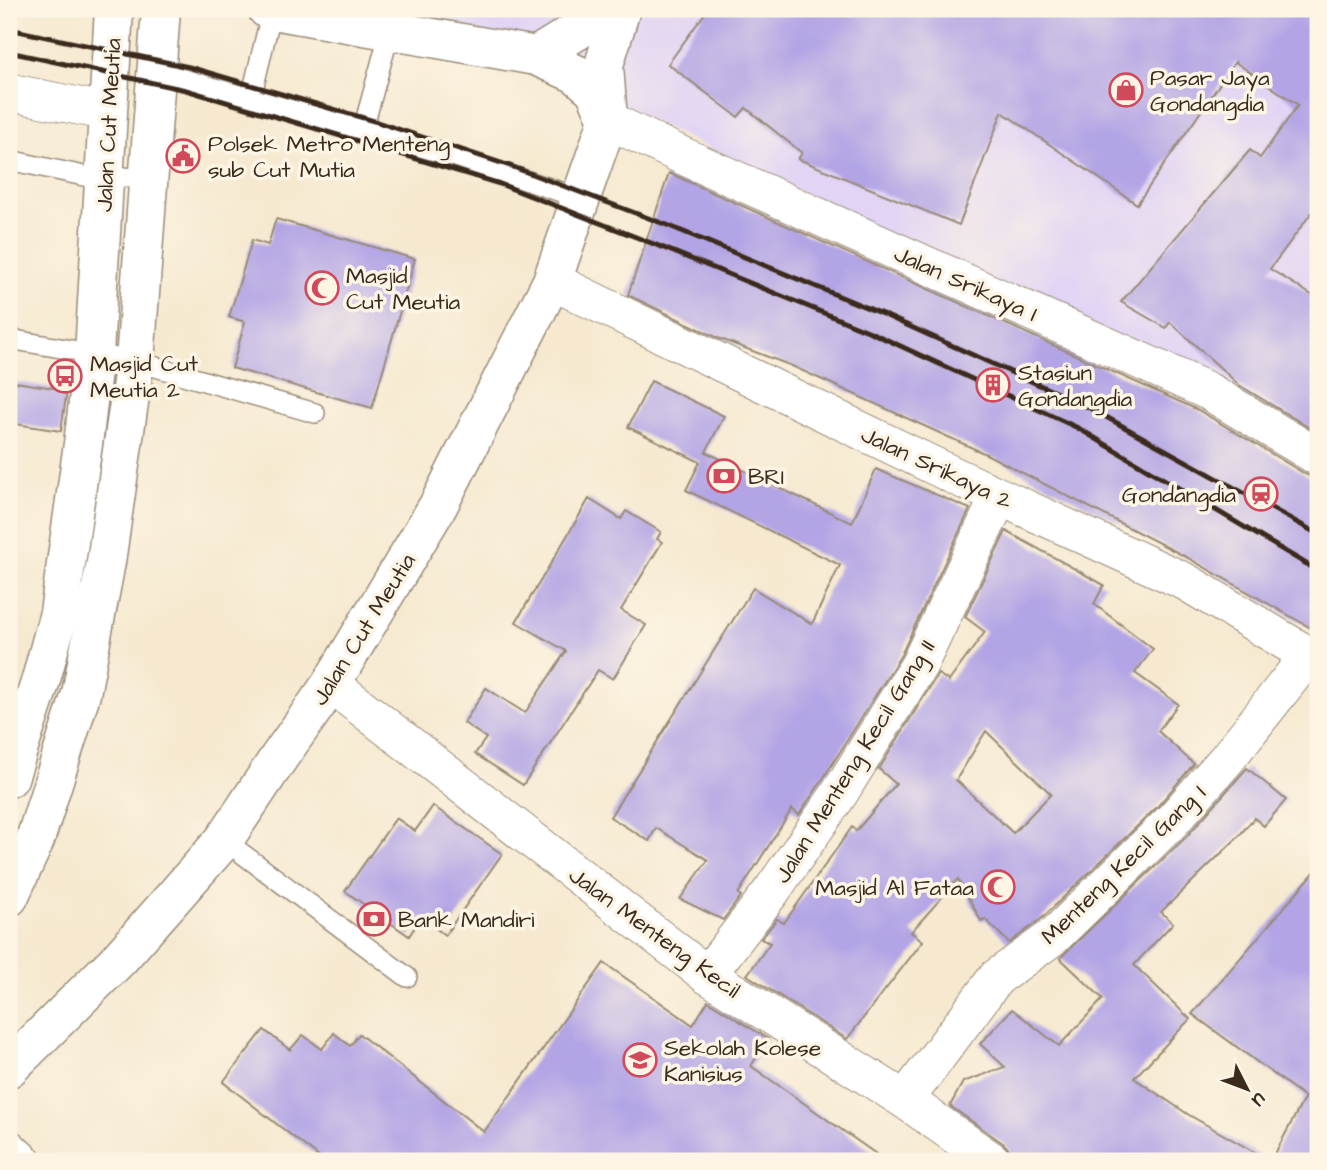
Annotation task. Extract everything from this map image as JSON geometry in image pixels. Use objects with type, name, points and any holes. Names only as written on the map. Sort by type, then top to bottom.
[{"type":"main road","name":"Jalan Cut Meutia","points":[[9,778],[59,614],[94,354],[114,9]]},
{"type":"main road","name":"Jalan Cut Meutia","points":[[9,897],[35,840],[82,694],[108,548],[135,361],[161,9]]},
{"type":"main road","points":[[270,9],[536,56],[576,74],[595,90],[608,120]]},
{"type":"main road","points":[[536,56],[587,24],[601,9]]},
{"type":"main road","points":[[608,120],[604,65],[621,9]]},
{"type":"main road","name":"Jalan Cut Meutia","points":[[9,1068],[120,958],[224,840],[331,684],[438,506],[552,281],[608,120]]},
{"type":"street","points":[[9,92],[108,112]]},
{"type":"street","name":"Jalan Srikaya I","points":[[608,120],[1208,391],[1318,457]]},
{"type":"street","name":"Jalan Srikaya 2","points":[[552,281],[999,497],[1186,582],[1313,658]]},
{"type":"street","name":"Jalan Menteng Kecil Gang II","points":[[707,975],[771,891],[839,794],[919,665],[999,497]]},
{"type":"street","name":"Menteng Kecil Gang I","points":[[905,1100],[996,978],[1061,929],[1172,821],[1313,658]]},
{"type":"street","name":"Jalan Menteng Kecil","points":[[331,684],[707,975],[905,1100],[992,1161]]},
{"type":"lane","points":[[251,98],[270,9]]},
{"type":"lane","points":[[363,129],[390,30]]},
{"type":"lane","points":[[155,71],[363,129],[582,199]]},
{"type":"lane","points":[[9,160],[84,176],[149,178]]},
{"type":"lane","points":[[9,340],[135,361],[315,413]]},
{"type":"lane","points":[[224,840],[407,977]]},
{"type":"lane","points":[[9,1137],[35,1161]]},
{"type":"shaded area","points":[[419,9],[1318,9],[1318,448],[1062,318]]},
{"type":"building","points":[[708,9],[1318,9],[1318,204],[1270,269],[1318,299],[1318,433],[1239,385],[1170,322],[1166,328],[1121,302],[1250,150],[1260,158],[1298,105],[1235,62],[1137,204],[1002,112],[959,225],[798,159],[802,153],[746,108],[738,117],[668,64]]},
{"type":"building","name":"Stasiun Gondangdia","points":[[669,173],[1198,410],[1307,475],[1318,478],[1318,632],[1188,558],[988,455],[792,366],[718,338],[628,295]]},
{"type":"building","name":"Masjid Cut Meutia","points":[[276,219],[415,259],[372,408],[232,368],[245,322],[229,317],[252,240],[268,245]]},
{"type":"building","points":[[9,381],[67,390],[61,431],[9,423]]},
{"type":"building","points":[[651,381],[724,416],[706,452],[852,523],[876,469],[970,509],[901,655],[799,815],[792,809],[738,894],[741,896],[723,920],[680,899],[708,860],[656,828],[649,841],[610,817],[753,588],[812,624],[840,565],[686,490],[700,462],[628,427]]},
{"type":"building","points":[[589,499],[621,519],[626,511],[661,532],[657,539],[662,542],[621,610],[646,625],[613,679],[598,670],[523,785],[475,754],[486,738],[464,723],[486,688],[525,713],[566,651],[516,622]]},
{"type":"building","points":[[1006,531],[1104,585],[1094,604],[1153,649],[1135,673],[1178,704],[1158,731],[1194,764],[1157,807],[1040,920],[1009,943],[985,919],[981,921],[958,879],[911,932],[923,941],[847,1039],[747,975],[770,943],[761,939],[777,919],[784,923],[852,827],[856,831],[896,784],[879,769],[938,674],[949,681],[985,632],[965,617]],"holes":[[[986,731],[1051,794],[1013,833],[956,780]]]},
{"type":"building","points":[[1247,768],[1286,800],[1264,826],[1254,818],[1161,912],[1173,923],[1134,965],[1190,1019],[1134,1078],[1189,1115],[1270,1161],[1013,1161],[1011,1152],[1004,1144],[950,1106],[963,1082],[1005,1067],[980,1044],[1012,1009],[1059,1046],[1103,999],[1060,958],[1187,836]]},
{"type":"building","points":[[433,806],[502,854],[445,935],[421,918],[409,936],[345,891],[396,818],[415,831]]},
{"type":"building","points":[[1318,868],[1318,1161],[1271,1161],[1305,1097],[1192,1014]]},
{"type":"building","name":"Sekolah Kolese Kanisius","points":[[604,963],[693,1025],[708,1001],[768,1039],[751,1066],[886,1161],[324,1161],[223,1082],[264,1030],[290,1050],[303,1035],[322,1049],[334,1033],[350,1046],[359,1034],[484,1132]]},
{"type":"railway","points":[[9,29],[189,67],[374,121],[513,167],[667,225],[880,313],[1088,407],[1318,534]]},
{"type":"railway","points":[[9,52],[186,90],[361,142],[500,184],[659,246],[868,331],[1078,428],[1318,571]]},
{"type":"place","name":"Pasar Jaya Gondangdia","points":[[1126,90]]},
{"type":"place","name":"Polsek Metro Menteng sub Cut Mutia","points":[[183,156]]},
{"type":"place","name":"Masjid Cut Meutia","points":[[322,288]]},
{"type":"place","name":"Masjid Cut Meutia 2","points":[[65,376]]},
{"type":"place","name":"Stasiun Gondangdia","points":[[993,385]]},
{"type":"place","name":"BRI","points":[[724,476]]},
{"type":"place","name":"Gondangdia","points":[[1261,494]]},
{"type":"place","name":"Masjid Al Fataa","points":[[998,887]]},
{"type":"place","name":"Bank Mandiri","points":[[374,919]]},
{"type":"place","name":"Sekolah Kolese Kanisius","points":[[640,1060]]}]
